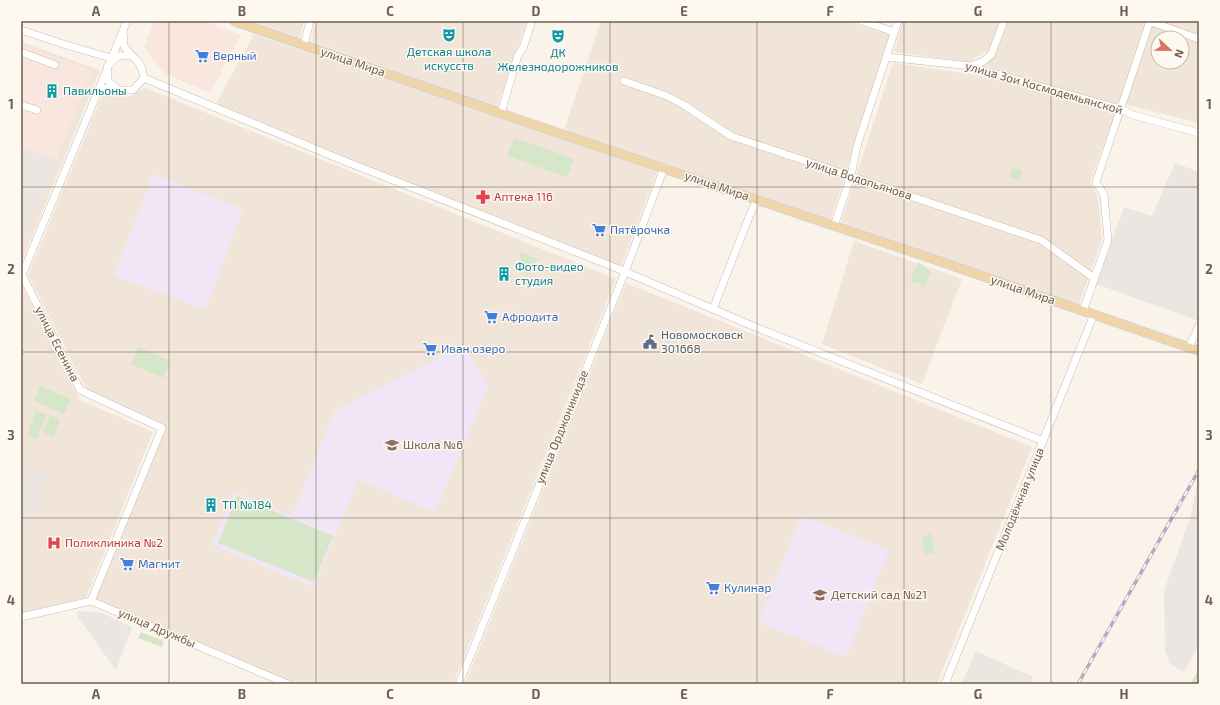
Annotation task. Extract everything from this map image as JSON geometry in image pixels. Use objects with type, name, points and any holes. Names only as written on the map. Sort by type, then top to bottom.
[{"type":"main road","name":"улица Мира","points":[[234,21],[1199,351]]},
{"type":"street","name":"улица Есенина","points":[[91,601],[162,428],[80,390],[22,275],[127,21]]},
{"type":"street","points":[[304,45],[310,21]]},
{"type":"street","points":[[501,113],[518,55],[523,48],[532,21]]},
{"type":"street","points":[[862,21],[894,32]]},
{"type":"street","points":[[834,226],[851,176],[857,146],[898,21]]},
{"type":"street","points":[[971,66],[982,62],[991,55],[1004,21]]},
{"type":"street","points":[[1083,311],[1108,240],[1104,195],[1096,182],[1150,21],[1199,39]]},
{"type":"street","points":[[21,30],[111,58]]},
{"type":"street","points":[[123,30],[124,46],[130,55],[137,59],[142,66],[144,78]]},
{"type":"street","points":[[21,52],[55,65]]},
{"type":"street","points":[[119,90],[108,81],[107,67],[118,56],[130,55]]},
{"type":"street","name":"улица Зои Космодемьянской","points":[[886,57],[971,66],[1121,109],[1133,115],[1199,133]]},
{"type":"street","points":[[98,91],[107,88],[133,90],[144,78]]},
{"type":"street","points":[[144,78],[342,160],[625,272],[713,309],[1043,441]]},
{"type":"street","name":"улица Водопьянова","points":[[624,81],[667,96],[684,105],[731,136],[1041,240],[1094,278]]},
{"type":"street","points":[[21,104],[37,110]]},
{"type":"street","name":"улица Орджоникидзе","points":[[459,684],[625,272],[664,168]]},
{"type":"street","points":[[713,309],[748,217],[757,200]]},
{"type":"street","name":"Молодёжная улица","points":[[945,684],[1094,314]]},
{"type":"street","points":[[1189,347],[1199,326]]},
{"type":"street","points":[[21,617],[91,601]]},
{"type":"street","name":"улица Дружбы","points":[[91,601],[288,684]]},
{"type":"shaded area","points":[[154,21],[203,21],[241,35],[210,93],[164,73],[144,48]]},
{"type":"shaded area","points":[[251,21],[304,21],[300,38]]},
{"type":"shaded area","points":[[316,21],[527,21],[497,107],[311,41]]},
{"type":"shaded area","points":[[601,21],[847,21],[890,35],[831,219],[564,130]]},
{"type":"shaded area","points":[[903,21],[1000,21],[990,49],[970,62],[894,52]]},
{"type":"shaded area","points":[[1008,21],[1139,21],[1147,24],[1118,106],[1048,87],[983,65],[995,56]]},
{"type":"shaded area","points":[[1156,21],[1199,21],[1199,37],[1190,34],[1190,30],[1180,30]]},
{"type":"shaded area","points":[[1153,24],[1169,30],[1151,30]]},
{"type":"shaded area","points":[[1150,33],[1150,70],[1190,70],[1190,38],[1199,41],[1199,123],[1125,104]]},
{"type":"shaded area","points":[[254,34],[657,172],[620,269],[215,105]]},
{"type":"shaded area","points":[[21,42],[100,70],[21,264]]},
{"type":"shaded area","points":[[21,45],[92,71],[56,160],[21,148]]},
{"type":"shaded area","points":[[893,63],[984,76],[1116,113],[1090,181],[1098,197],[1102,239],[1079,304],[841,222]]},
{"type":"shaded area","points":[[145,88],[616,279],[453,684],[295,684],[94,600],[166,428],[88,392],[28,275],[102,96],[130,96]]},
{"type":"shaded area","points":[[21,148],[56,160],[21,246]]},
{"type":"shaded area","points":[[1175,163],[1199,172],[1199,321],[1096,284],[1124,207],[1152,216]]},
{"type":"shaded area","points":[[153,174],[243,209],[205,310],[114,275]]},
{"type":"shaded area","points":[[854,241],[962,279],[922,384],[822,344]]},
{"type":"shaded area","points":[[626,283],[1032,447],[937,684],[465,684]]},
{"type":"shaded area","points":[[21,284],[80,400],[153,432],[86,598],[21,613]]},
{"type":"shaded area","name":"Школа №6","points":[[464,345],[488,387],[435,512],[358,480],[314,587],[212,545],[234,492],[292,516],[335,410]]},
{"type":"shaded area","points":[[21,465],[48,476],[21,543]]},
{"type":"shaded area","points":[[1199,482],[1199,645],[1184,672],[1169,663],[1165,649],[1164,591],[1190,518]]},
{"type":"shaded area","name":"Детский сад №21","points":[[801,515],[889,550],[846,657],[759,622]]},
{"type":"shaded area","points":[[76,611],[100,612],[132,627],[116,670],[79,619]]},
{"type":"shaded area","points":[[976,651],[1033,677],[1030,684],[961,684]]},
{"type":"green space","points":[[514,138],[574,159],[567,177],[507,156]]},
{"type":"green space","points":[[1013,167],[1023,171],[1019,181],[1009,177]]},
{"type":"green space","points":[[519,252],[538,259],[526,277]]},
{"type":"green space","points":[[918,262],[931,272],[923,290],[919,283],[910,281]]},
{"type":"green space","points":[[138,347],[171,361],[163,378],[131,364]]},
{"type":"green space","points":[[40,386],[71,399],[64,414],[34,401]]},
{"type":"green space","points":[[36,410],[47,415],[37,439],[27,435]]},
{"type":"green space","points":[[50,415],[60,420],[54,437],[43,432]]},
{"type":"green space","points":[[237,496],[333,536],[314,582],[218,543]]},
{"type":"green space","points":[[931,533],[935,554],[924,555],[923,536]]},
{"type":"green space","points":[[141,632],[164,641],[162,647],[138,638]]},
{"type":"green space","points":[[1199,669],[1199,684],[1190,684]]},
{"type":"railway","points":[[1078,684],[1199,470]]},
{"type":"place","name":"Детская школа искусств","points":[[449,35]]},
{"type":"place","name":"ДК Железнодорожников","points":[[558,36]]},
{"type":"place","name":"Верный","points":[[202,56]]},
{"type":"place","name":"Павильоны","points":[[52,91]]},
{"type":"place","name":"Аптека 116","points":[[483,197]]},
{"type":"place","name":"Пятёрочка","points":[[599,230]]},
{"type":"place","name":"Фото-видео студия","points":[[504,274]]},
{"type":"place","name":"Афродита","points":[[491,317]]},
{"type":"place","name":"Новомосковск 301668","points":[[650,342]]},
{"type":"place","name":"Иван озеро","points":[[430,349]]},
{"type":"place","name":"Школа №6","points":[[392,445]]},
{"type":"place","name":"ТП №184","points":[[211,505]]},
{"type":"place","name":"Поликлиника №2","points":[[54,543]]},
{"type":"place","name":"Магнит","points":[[127,564]]},
{"type":"place","name":"Кулинар","points":[[713,588]]},
{"type":"place","name":"Детский сад №21","points":[[820,595]]}]
